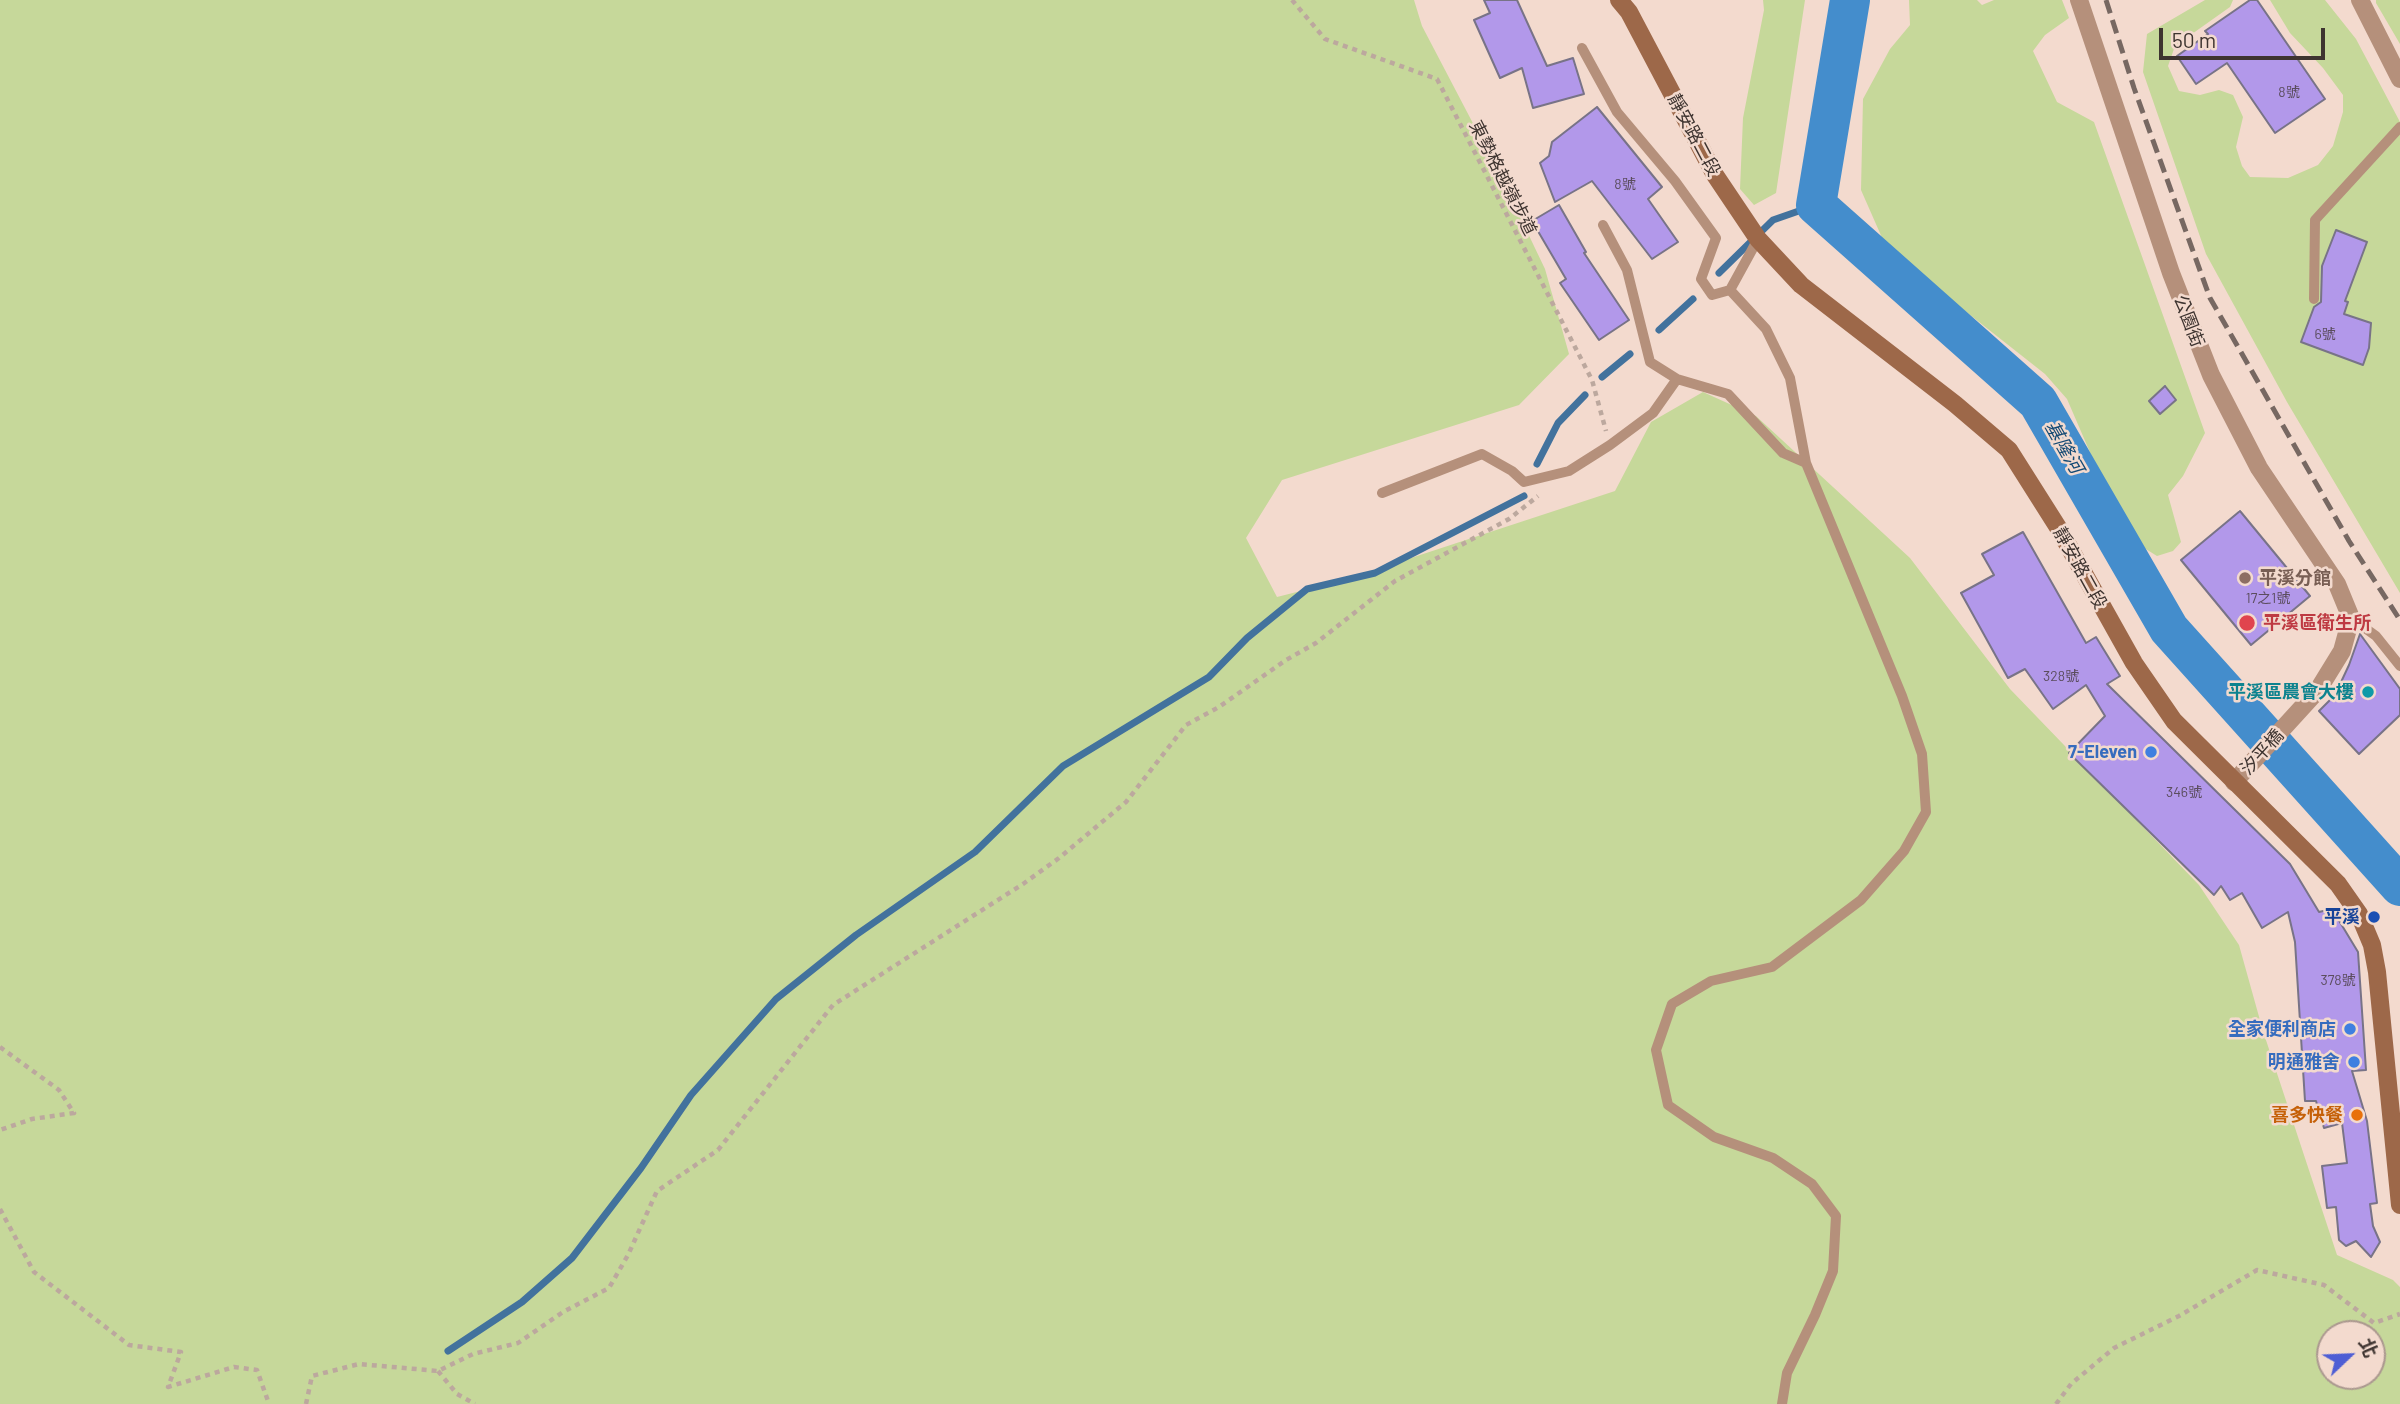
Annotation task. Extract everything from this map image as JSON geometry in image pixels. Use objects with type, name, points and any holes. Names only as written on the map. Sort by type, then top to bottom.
[{"type":"main road","name":"靜安路二段","points":[[1619,0],[1629,12],[1715,176],[1753,231],[1801,285],[1955,404],[2009,450],[2059,529],[2134,663],[2174,721],[2339,884],[2359,914],[2372,945],[2390,1092],[2400,1205]]},
{"type":"street","name":"公園街","points":[[2079,0],[2171,273],[2211,375],[2259,468],[2337,584],[2351,618]]},
{"type":"street","points":[[2360,0],[2400,79]]},
{"type":"street","name":"汐平橋","points":[[2234,782],[2318,691],[2342,651],[2351,618]]},
{"type":"lane","points":[[1583,48],[1617,112],[1675,181],[1716,238],[1701,279],[1712,295],[1730,290]]},
{"type":"lane","points":[[2314,299],[2315,220],[2400,127]]},
{"type":"lane","points":[[1603,225],[1627,270],[1650,362],[1677,379],[1728,394],[1783,453],[1806,463]]},
{"type":"lane","points":[[1730,290],[1753,231]]},
{"type":"lane","points":[[1730,290],[1766,328],[1790,378],[1806,463],[1906,708],[1922,754],[1926,812],[1904,851],[1861,900],[1772,967],[1711,981],[1672,1004],[1656,1050],[1668,1105],[1714,1136],[1773,1158],[1812,1184],[1836,1216],[1833,1271],[1787,1373],[1782,1404]]},
{"type":"lane","points":[[1382,493],[1482,454],[1513,471],[1524,482],[1569,471],[1653,413],[1677,379]]},
{"type":"lane","points":[[2351,618],[2376,636],[2400,666]]},
{"type":"path","name":"東勢格越嶺步道","points":[[1292,0],[1325,39],[1437,79],[1592,380],[1610,445]]},
{"type":"path","points":[[306,1404],[312,1376],[359,1364],[438,1371],[473,1354],[519,1343],[563,1312],[609,1288],[628,1255],[657,1191],[718,1150],[833,1005],[1023,884],[1068,850],[1126,802],[1186,725],[1219,707],[1276,666],[1316,643],[1395,580],[1509,519],[1539,495]]},
{"type":"path","points":[[0,1047],[59,1090],[74,1113],[32,1119],[0,1130]]},
{"type":"path","points":[[0,1209],[34,1272],[44,1280],[129,1345],[181,1352],[168,1387],[234,1367],[257,1370],[269,1404]]},
{"type":"path","points":[[2056,1404],[2071,1384],[2114,1348],[2179,1316],[2257,1270],[2324,1285],[2374,1323],[2400,1314]]},
{"type":"path","points":[[438,1371],[457,1394],[475,1404]]},
{"type":"green space","points":[[0,0],[1414,0],[1422,26],[1499,173],[1545,269],[1569,354],[1519,405],[1282,480],[1246,538],[1277,597],[1344,580],[1615,491],[1651,422],[1703,392],[1756,416],[1910,558],[2010,689],[2199,885],[2239,945],[2263,1031],[2337,1255],[2393,1280],[2400,1287],[2400,1404],[0,1404]]},
{"type":"green space","points":[[1763,0],[1805,0],[1776,193],[1754,205],[1740,189],[1743,118],[1764,10]]},
{"type":"green space","points":[[1909,0],[1977,0],[1982,5],[1994,0],[2062,0],[2069,18],[2045,35],[2033,51],[2057,102],[2094,122],[2205,433],[2183,476],[2168,495],[2181,542],[2173,551],[2157,556],[2141,546],[2108,494],[2067,399],[2045,374],[1922,277],[1883,240],[1861,190],[1863,99],[1890,49],[1910,25]]},
{"type":"green space","points":[[2205,0],[2233,0],[2230,7],[2175,46],[2168,66],[2179,91],[2200,95],[2219,90],[2233,95],[2243,117],[2236,147],[2242,166],[2250,177],[2288,178],[2318,165],[2333,146],[2343,112],[2343,95],[2323,68],[2290,33],[2270,0],[2325,0],[2356,39],[2400,122],[2400,593],[2287,402],[2206,254],[2143,72],[2147,34]]},
{"type":"green space","points":[[2376,0],[2400,0],[2400,44],[2376,3]]},
{"type":"building","points":[[1484,0],[1517,0],[1547,66],[1573,58],[1584,94],[1533,108],[1522,68],[1500,78],[1474,20],[1490,13]]},
{"type":"building","points":[[2250,0],[2257,0],[2325,99],[2275,133],[2227,63],[2196,84],[2177,56],[2208,34],[2205,31]]},
{"type":"building","points":[[1597,107],[1662,187],[1648,199],[1678,242],[1652,259],[1592,181],[1555,202],[1540,163],[1549,156],[1552,142]]},
{"type":"building","points":[[1559,205],[1586,252],[1584,253],[1629,320],[1599,340],[1560,283],[1566,279],[1532,221]]},
{"type":"building","points":[[2336,230],[2367,242],[2345,301],[2348,302],[2344,314],[2371,323],[2369,348],[2363,365],[2301,342],[2314,307],[2321,302],[2322,266]]},
{"type":"building","points":[[2165,386],[2176,400],[2160,414],[2149,401]]},
{"type":"building","name":"平溪分館","points":[[2240,511],[2310,596],[2251,645],[2181,560]]},
{"type":"building","points":[[2023,532],[2086,643],[2096,637],[2120,676],[2107,684],[2290,864],[2319,912],[2332,909],[2358,952],[2366,1070],[2352,1071],[2367,1121],[2377,1203],[2370,1204],[2373,1226],[2380,1242],[2371,1257],[2356,1241],[2346,1246],[2339,1240],[2336,1207],[2327,1208],[2322,1166],[2347,1163],[2342,1123],[2324,1128],[2316,1101],[2305,1101],[2295,942],[2288,912],[2262,928],[2242,893],[2230,900],[2221,886],[2214,895],[2069,753],[2105,716],[2086,685],[2053,709],[2025,669],[2008,678],[1961,593],[1994,575],[1982,554]]},
{"type":"building","name":"平溪區農會大樓","points":[[2360,634],[2400,689],[2400,715],[2359,754],[2319,711],[2335,695]]},
{"type":"waterway","name":"基隆河","points":[[1850,0],[1816,205],[2038,402],[2169,629],[2400,886]]},
{"type":"waterway","points":[[1719,273],[1773,220],[1816,205]]},
{"type":"waterway","points":[[1659,330],[1693,299]]},
{"type":"waterway","points":[[1602,377],[1630,354]]},
{"type":"waterway","points":[[1537,464],[1558,423],[1585,395]]},
{"type":"waterway","points":[[448,1351],[522,1302],[572,1258],[641,1168],[691,1095],[776,999],[856,935],[975,852],[1063,766],[1209,677],[1247,638],[1307,589],[1375,573],[1524,496]]},
{"type":"railway","points":[[2106,0],[2134,88],[2210,298],[2349,541],[2400,620]]},
{"type":"place","name":"平溪分館","points":[[2245,578]]},
{"type":"place","name":"平溪區衛生所","points":[[2247,623]]},
{"type":"place","name":"平溪區農會大樓","points":[[2368,692]]},
{"type":"place","name":"7-Eleven","points":[[2151,752]]},
{"type":"place","name":"平溪","points":[[2374,917]]},
{"type":"place","name":"全家便利商店","points":[[2350,1029]]},
{"type":"place","name":"明通雅舍","points":[[2354,1062]]},
{"type":"place","name":"喜多快餐","points":[[2357,1115]]}]
